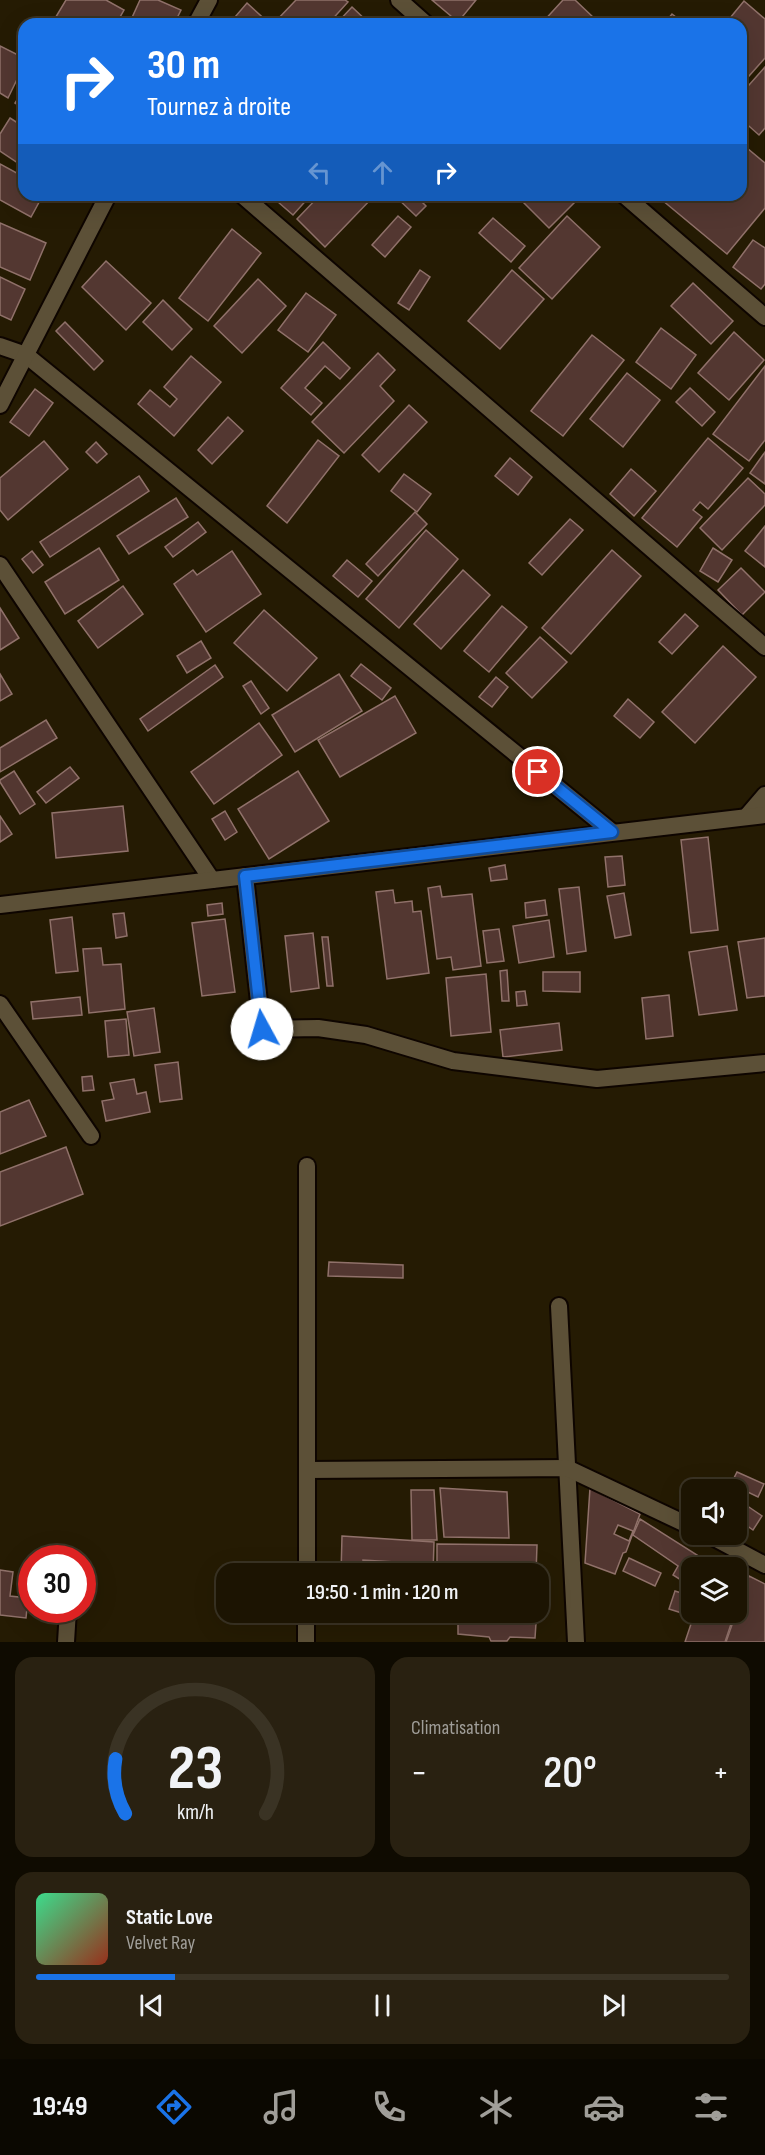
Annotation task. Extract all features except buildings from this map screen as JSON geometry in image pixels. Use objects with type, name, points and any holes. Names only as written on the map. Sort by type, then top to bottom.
[{"type":"street","points":[[199,18],[209,0]]},
{"type":"street","points":[[399,0],[419,18]]},
{"type":"street","points":[[0,405],[105,201]]},
{"type":"street","points":[[249,201],[765,646]]},
{"type":"street","points":[[631,201],[765,317]]},
{"type":"street","points":[[0,346],[26,355],[612,832]]},
{"type":"street","points":[[0,565],[212,880]]},
{"type":"street","points":[[747,816],[765,795]]},
{"type":"street","points":[[0,905],[765,815]]},
{"type":"street","points":[[245,876],[262,1029],[318,1028],[366,1035],[453,1062],[597,1079],[765,1063]]},
{"type":"street","points":[[0,1004],[91,1136]]},
{"type":"street","points":[[307,1563],[308,1166]]},
{"type":"street","points":[[559,1306],[576,1642]]},
{"type":"street","points":[[307,1470],[567,1468],[681,1522]]},
{"type":"street","points":[[728,1545],[765,1565]]},
{"type":"street","points":[[66,1642],[68,1623]]},
{"type":"street","points":[[306,1623],[306,1642]]},
{"type":"route","points":[[262,1029],[245,876],[612,832],[538,772]]}]
